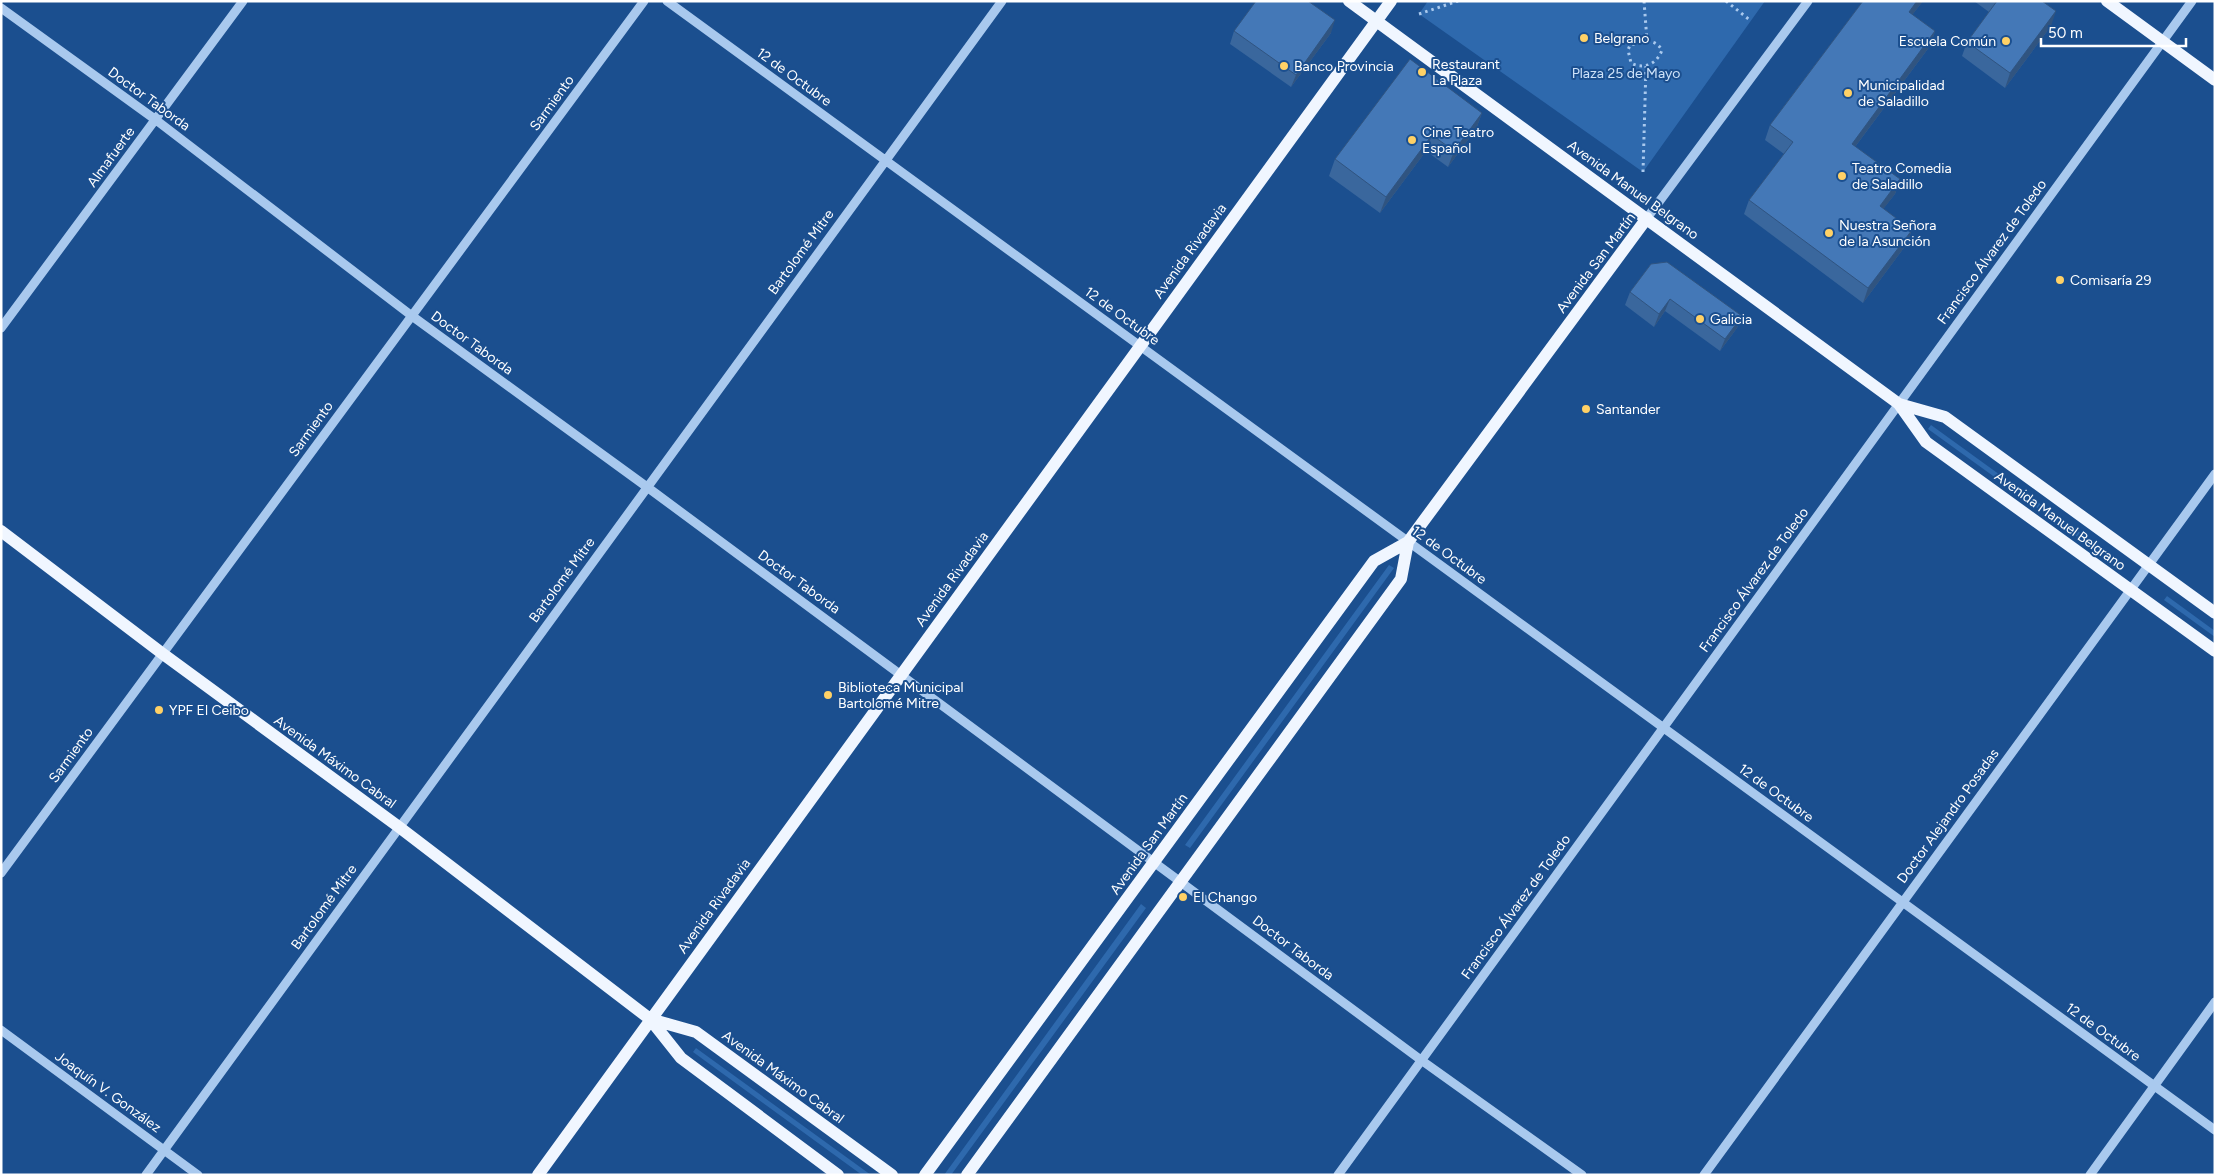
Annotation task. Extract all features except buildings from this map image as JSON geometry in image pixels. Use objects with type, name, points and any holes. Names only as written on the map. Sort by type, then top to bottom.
[{"type":"main road","name":"Avenida Manuel Belgrano","points":[[1349,1],[1648,218],[1899,404],[1926,442],[2215,651]]},
{"type":"main road","name":"Avenida Rivadavia","points":[[538,1175],[1391,1]]},
{"type":"main road","points":[[2107,1],[2215,80]]},
{"type":"main road","name":"Avenida San Martín","points":[[925,1175],[1374,561],[1408,542],[1648,218]]},
{"type":"main road","name":"Avenida Manuel Belgrano","points":[[1899,404],[1945,418],[2215,613]]},
{"type":"main road","name":"Avenida Máximo Cabral","points":[[1,531],[162,654],[399,826],[650,1020],[681,1058],[838,1175]]},
{"type":"main road","name":"Avenida San Martín","points":[[967,1175],[1401,579],[1408,542]]},
{"type":"main road","name":"Avenida Máximo Cabral","points":[[650,1020],[696,1032],[892,1175]]},
{"type":"street","name":"Almafuerte","points":[[1,328],[243,1]]},
{"type":"street","name":"Sarmiento","points":[[1,873],[644,1]]},
{"type":"street","name":"12 de Octubre","points":[[667,1],[2215,1130]]},
{"type":"street","name":"Bartolomé Mitre","points":[[146,1175],[1002,1]]},
{"type":"street","name":"Avenida San Martín","points":[[1648,218],[1808,1]]},
{"type":"street","name":"Francisco Álvarez de Toledo","points":[[1338,1175],[2192,1]]},
{"type":"street","name":"Doctor Taborda","points":[[1,8],[156,120],[412,316],[647,487],[1421,1060],[1582,1175]]},
{"type":"street","name":"Doctor Alejandro Posadas","points":[[1704,1175],[2215,474]]},
{"type":"street","points":[[2090,1175],[2215,1002]]},
{"type":"street","name":"Joaquín V. González","points":[[1,1030],[198,1175]]},
{"type":"path","points":[[1419,14],[1458,1]]},
{"type":"path","points":[[1644,1],[1647,41]]},
{"type":"path","points":[[1726,1],[1751,21]]},
{"type":"path","points":[[1647,41],[1654,42],[1662,50],[1655,62],[1646,66],[1637,66],[1631,63],[1628,50],[1630,45],[1647,41]]},
{"type":"path","points":[[1643,172],[1646,66]]},
{"type":"green space","name":"Plaza 25 de Mayo","points":[[1428,1],[1765,1],[1643,172],[1419,14]]},
{"type":"green space","points":[[1931,425],[2122,563],[2119,567],[1928,429]]},
{"type":"green space","points":[[1389,565],[1394,568],[1190,848],[1185,845]]},
{"type":"green space","points":[[2167,596],[2215,631],[2215,637],[2164,600]]},
{"type":"green space","points":[[1141,904],[1146,908],[951,1175],[944,1175]]},
{"type":"green space","points":[[696,1048],[871,1175],[862,1175],[693,1052]]},
{"type":"place","name":"Belgrano","points":[[1584,38]]},
{"type":"place","name":"Escuela Común","points":[[2006,41]]},
{"type":"place","name":"Banco Provincia","points":[[1284,66]]},
{"type":"place","name":"Restaurant La Plaza","points":[[1422,72]]},
{"type":"place","name":"Municipalidad de Saladillo","points":[[1848,93]]},
{"type":"place","name":"Cine Teatro Español","points":[[1412,140]]},
{"type":"place","name":"Teatro Comedia de Saladillo","points":[[1842,176]]},
{"type":"place","name":"Nuestra Señora de la Asunción","points":[[1829,233]]},
{"type":"place","name":"Comisaría 29","points":[[2060,280]]},
{"type":"place","name":"Galicia","points":[[1700,319]]},
{"type":"place","name":"Santander","points":[[1586,409]]},
{"type":"place","name":"Biblioteca Municipal Bartolomé Mitre","points":[[828,695]]},
{"type":"place","name":"YPF El Ceibo","points":[[159,710]]},
{"type":"place","name":"El Chango","points":[[1183,897]]}]
